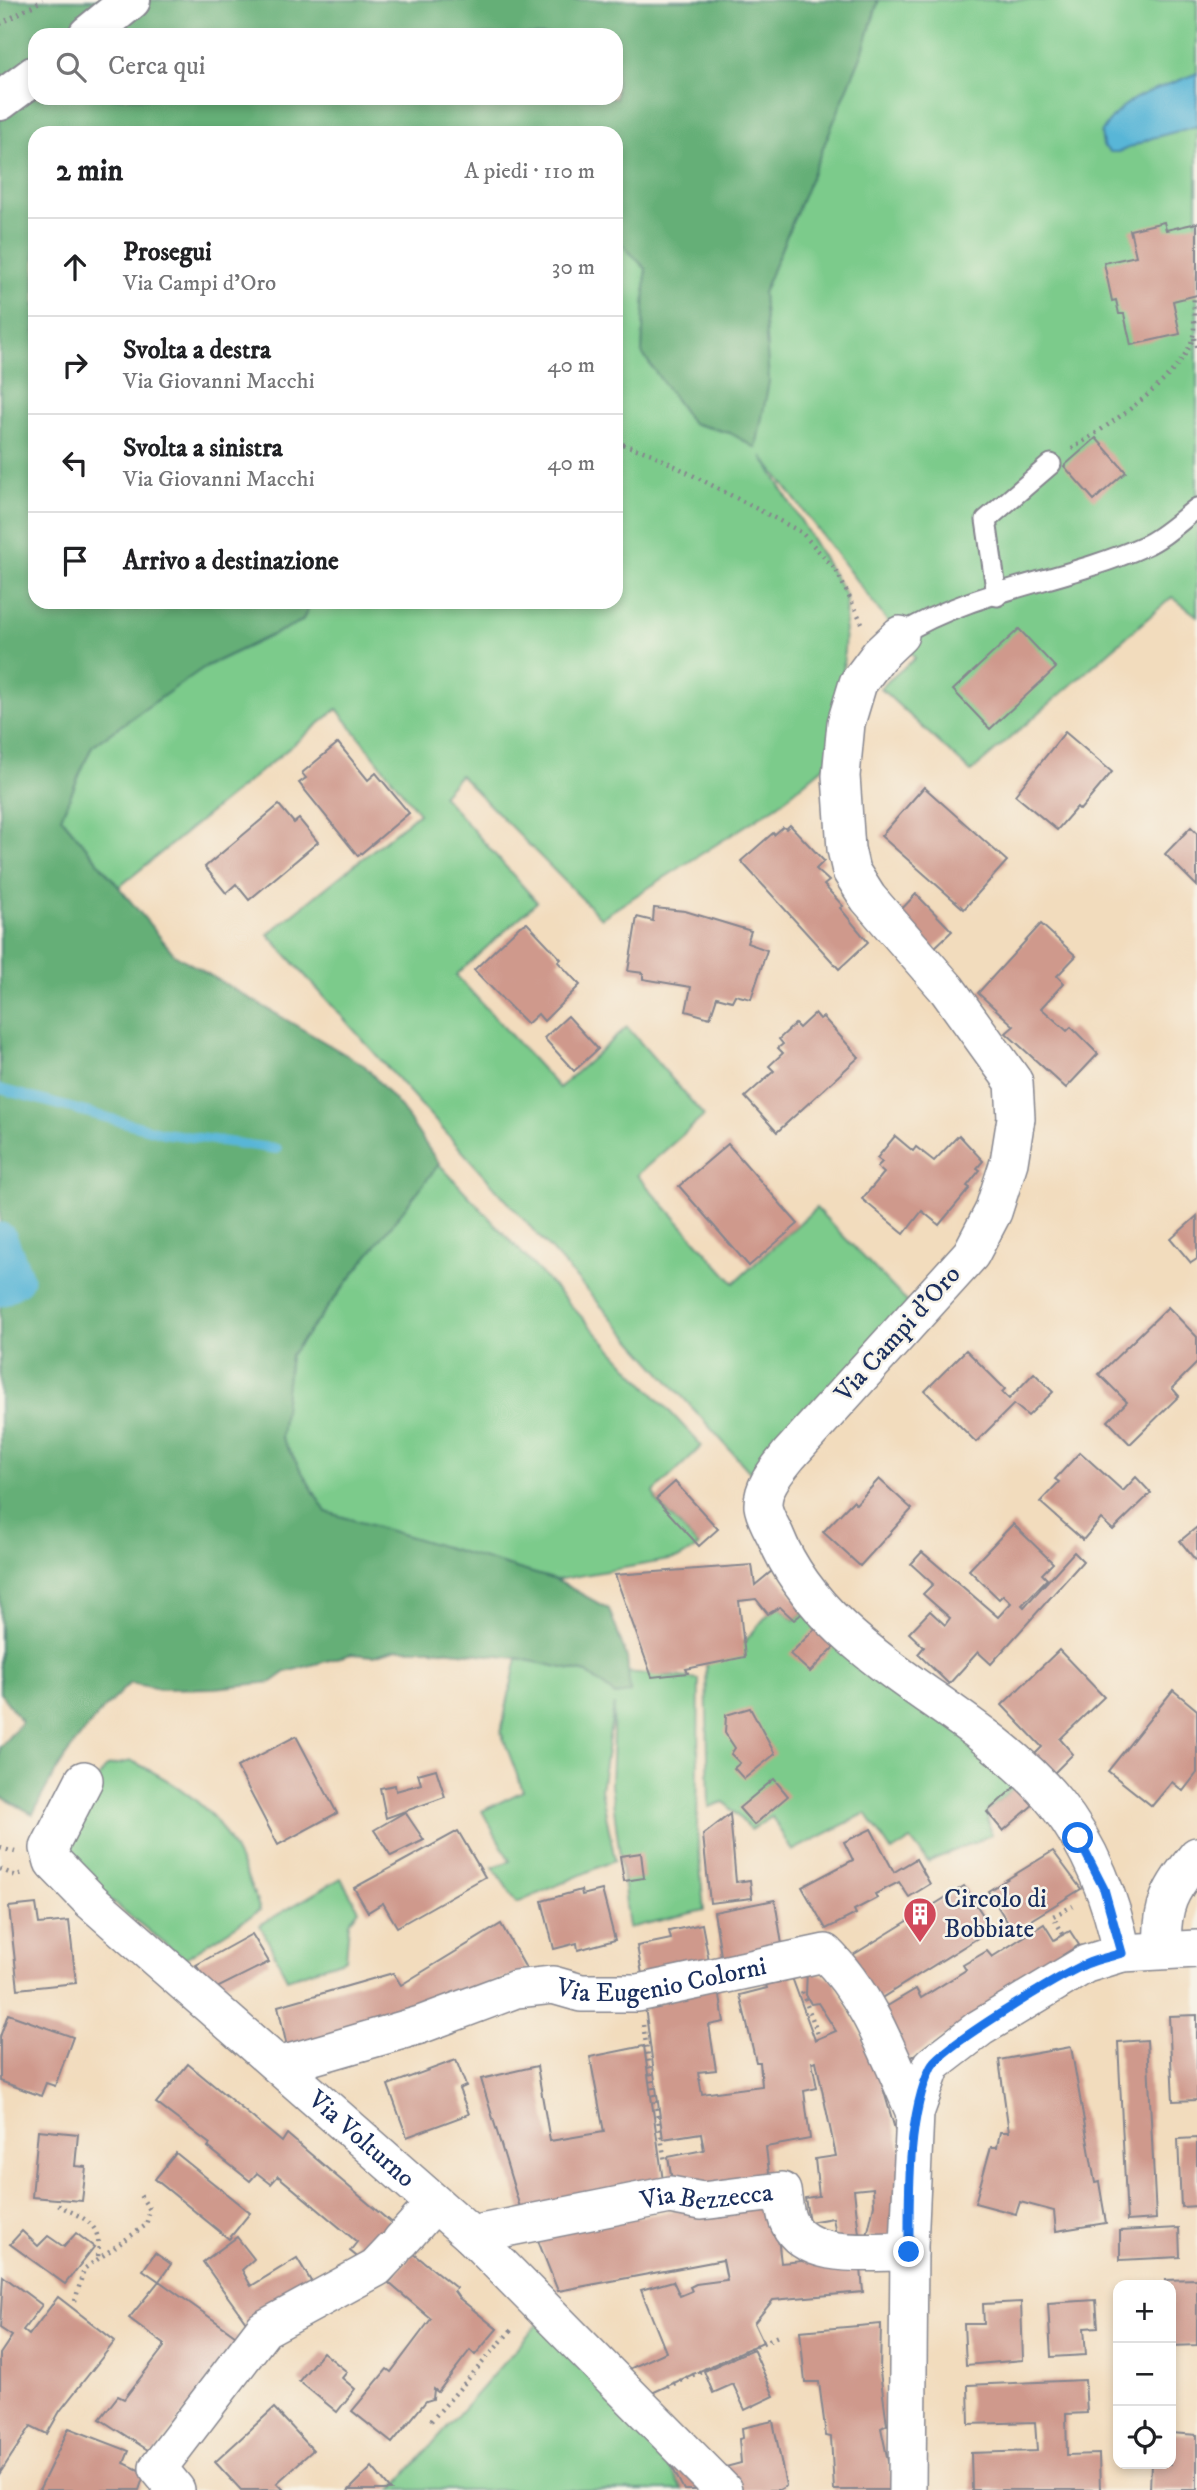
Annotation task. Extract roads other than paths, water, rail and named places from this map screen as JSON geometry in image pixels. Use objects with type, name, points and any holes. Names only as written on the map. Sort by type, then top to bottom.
[{"type":"main road","points":[[97,28],[131,0]]},
{"type":"main road","points":[[0,102],[28,80]]},
{"type":"street","name":"Via Campi d'Oro","points":[[890,645],[858,683],[846,723],[841,776],[846,849],[851,871],[868,898],[947,989],[1014,1082],[1016,1118],[1009,1162],[997,1199],[971,1254],[789,1455],[769,1481],[763,1506],[786,1565],[841,1630],[1023,1769],[1057,1804],[1083,1848],[1111,1909],[1122,1953]]},
{"type":"street","name":"Via Volturno","points":[[84,1780],[49,1848],[52,1862],[91,1900],[471,2235],[723,2490]]},
{"type":"street","points":[[1180,1950],[1161,1921],[1170,1889],[1197,1856]]},
{"type":"street","points":[[1111,1909],[1170,1889]]},
{"type":"street","points":[[908,2490],[909,2252],[915,2113],[932,2065],[979,2028],[1086,1964],[1122,1953],[1180,1950]]},
{"type":"street","name":"Via Eugenio Colorni","points":[[282,2066],[420,2025],[516,1989],[553,1985],[580,1993],[638,1993],[825,1953],[845,1972],[868,2011],[915,2113]]},
{"type":"street","name":"Via Bezzecca","points":[[471,2235],[670,2195],[702,2201],[782,2191],[789,2223],[804,2242],[827,2249],[909,2252]]},
{"type":"street","points":[[176,2490],[158,2468],[264,2329],[376,2268],[434,2204]]},
{"type":"lane","points":[[997,596],[986,520],[1051,464]]},
{"type":"lane","points":[[890,645],[946,611],[1146,545],[1197,508]]},
{"type":"water","points":[[1197,73],[1197,126],[1152,138],[1119,152],[1110,152],[1103,146],[1101,133],[1111,119],[1132,100]]},
{"type":"waterway","points":[[0,1089],[164,1133],[277,1149]]},
{"type":"waterway","points":[[0,1240],[16,1279],[0,1289]]},
{"type":"place","name":"Circolo di Bobbiate","points":[[920,1944]]}]
